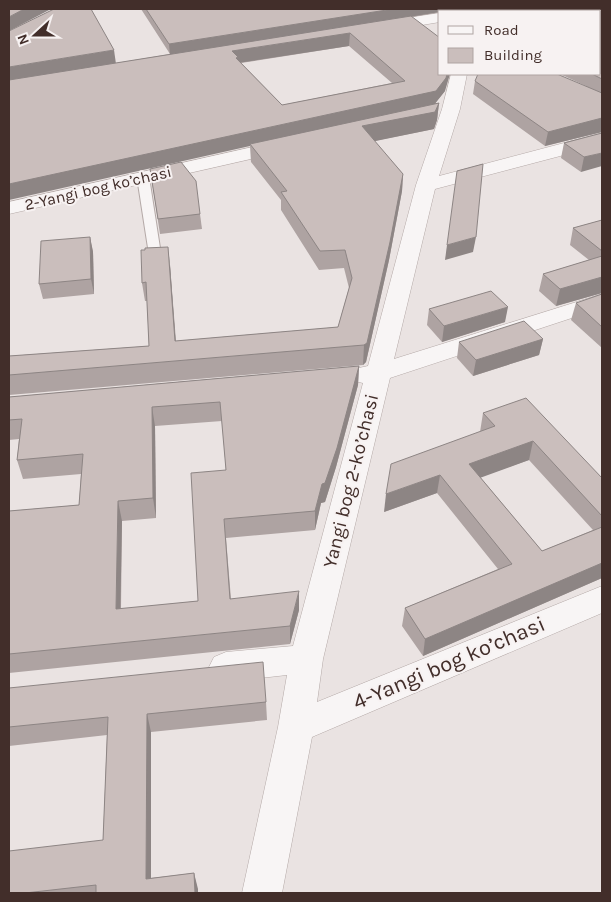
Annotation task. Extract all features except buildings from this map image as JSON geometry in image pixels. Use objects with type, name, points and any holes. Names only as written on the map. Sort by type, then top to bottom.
[{"type":"street","points":[[362,30],[438,17]]},
{"type":"street","name":"Yangi bog 2-koʼchasi","points":[[262,893],[296,728],[306,659],[426,186],[441,111],[459,75]]},
{"type":"street","points":[[426,186],[602,139]]},
{"type":"street","name":"2-Yangi bog koʼchasi","points":[[9,208],[306,141]]},
{"type":"street","points":[[339,377],[378,373],[602,301]]},
{"type":"street","name":"4-Yangi bog koʼchasi","points":[[296,728],[602,599]]},
{"type":"street","points":[[197,670],[306,659]]},
{"type":"lane","points":[[143,178],[154,248]]}]
